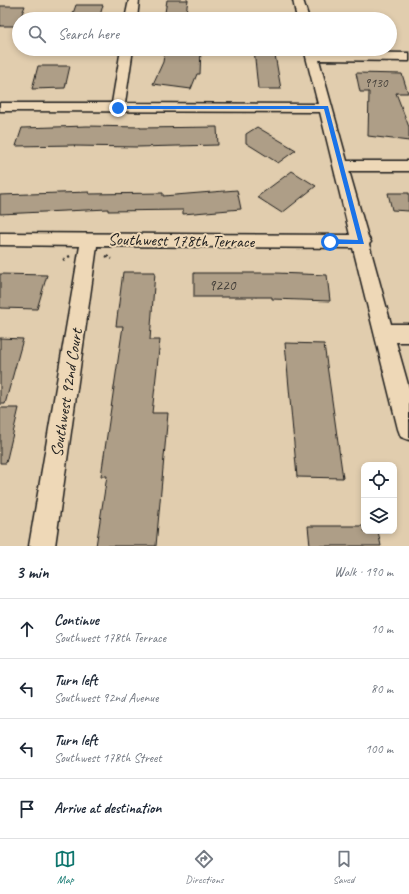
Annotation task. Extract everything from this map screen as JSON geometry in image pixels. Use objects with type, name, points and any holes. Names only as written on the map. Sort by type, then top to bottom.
[{"type":"street","points":[[132,12],[134,0]]},
{"type":"street","points":[[298,0],[301,12]]},
{"type":"street","points":[[118,108],[126,56]]},
{"type":"street","points":[[312,56],[362,242],[383,333],[409,429]]},
{"type":"street","points":[[384,56],[409,57]]},
{"type":"street","points":[[0,107],[326,108]]},
{"type":"street","points":[[342,166],[409,166]]},
{"type":"street","name":"Southwest 178th Terrace","points":[[0,239],[362,242]]},
{"type":"street","name":"Southwest 92nd Court","points":[[42,546],[90,240]]},
{"type":"street","points":[[383,333],[409,333]]},
{"type":"building","points":[[167,0],[188,0],[186,12],[165,12]]},
{"type":"building","points":[[76,5],[103,5],[101,12],[74,12]]},
{"type":"building","points":[[0,6],[25,6],[23,12],[12,12],[12,26],[0,26]]},
{"type":"building","points":[[164,56],[201,56],[200,74],[197,74],[191,89],[153,84],[163,62]]},
{"type":"building","points":[[255,56],[275,56],[281,89],[258,89]]},
{"type":"building","points":[[38,66],[70,66],[65,88],[32,89]]},
{"type":"building","points":[[356,73],[402,74],[408,93],[396,93],[409,127],[409,141],[368,136],[369,92],[360,92]]},
{"type":"building","points":[[87,126],[140,128],[217,127],[218,145],[137,147],[74,146],[75,145],[16,146],[22,128]]},
{"type":"building","points":[[257,127],[296,150],[278,163],[246,143],[246,134]]},
{"type":"building","points":[[292,171],[316,186],[282,213],[257,197]]},
{"type":"building","points":[[237,190],[241,209],[183,214],[183,210],[108,211],[108,209],[0,214],[0,195],[89,192],[89,194],[163,193],[163,196]]},
{"type":"building","points":[[388,193],[409,193],[409,211],[392,210]]},
{"type":"building","points":[[123,272],[155,272],[150,340],[160,340],[152,413],[168,413],[156,546],[96,546],[107,476],[101,476],[123,326],[116,326]]},
{"type":"building","points":[[194,273],[276,273],[327,275],[330,301],[272,299],[272,297],[194,297]]},
{"type":"building","points":[[0,274],[47,275],[37,309],[0,308]]},
{"type":"building","points":[[0,338],[23,339],[5,404],[0,404]]},
{"type":"building","points":[[285,343],[324,344],[343,478],[297,477]]},
{"type":"building","points":[[0,408],[19,408],[6,463],[0,463]]},
{"type":"building","points":[[308,526],[361,526],[361,534],[379,534],[381,546],[310,546]]},
{"type":"route","points":[[118,108],[326,108],[362,242],[330,242]]}]
